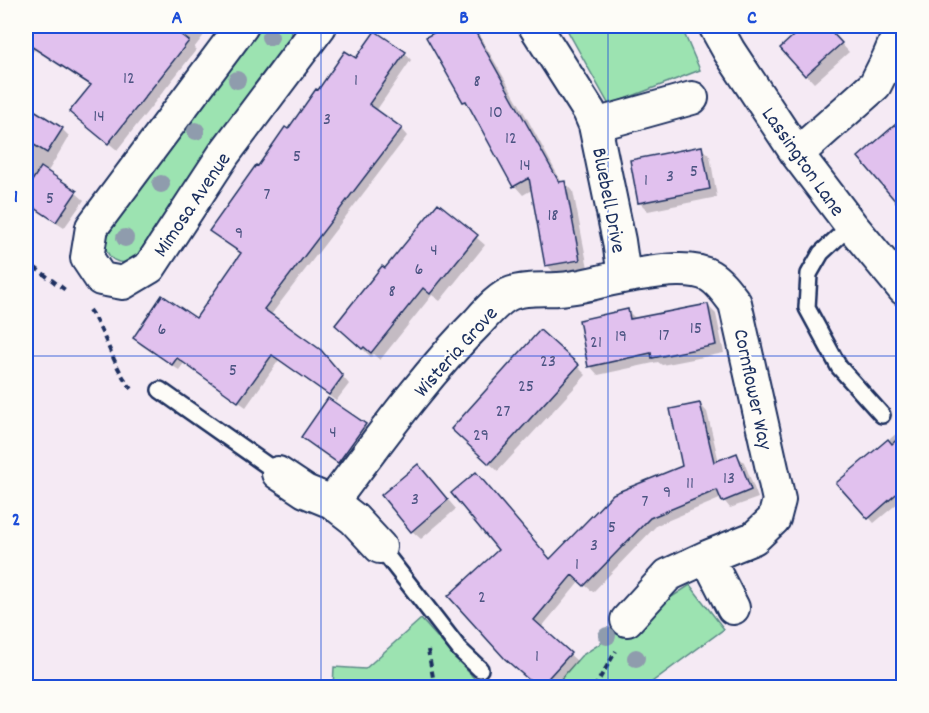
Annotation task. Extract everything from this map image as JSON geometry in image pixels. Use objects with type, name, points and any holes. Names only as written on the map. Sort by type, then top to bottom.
[{"type":"street","name":"Mimosa Avenue","points":[[242,26],[92,227],[87,258],[101,279],[123,284],[150,267],[224,154],[317,26]]},
{"type":"street","name":"Bluebell Drive","points":[[535,26],[589,111],[595,125],[620,241],[624,276]]},
{"type":"street","name":"Lassington Lane","points":[[716,26],[729,51],[797,154],[903,289]]},
{"type":"street","points":[[797,154],[875,85],[902,26]]},
{"type":"street","name":"Bluebell Drive","points":[[595,125],[692,98]]},
{"type":"street","name":"Cornflower Way","points":[[624,276],[673,270],[691,271],[709,276],[725,290],[735,303],[779,500],[774,519],[754,538],[668,576],[627,620]]},
{"type":"street","name":"Wisteria Grove","points":[[332,502],[454,345],[494,305],[512,293],[559,289],[624,276]]},
{"type":"street","points":[[278,474],[305,491],[332,502],[354,519],[380,548]]},
{"type":"street","points":[[707,557],[733,608]]},
{"type":"lane","points":[[851,225],[821,253],[809,274],[807,308],[839,367],[882,415]]},
{"type":"lane","points":[[160,390],[278,474]]},
{"type":"lane","points":[[380,548],[460,650],[480,669]]},
{"type":"path","points":[[594,687],[624,637],[627,620]]},
{"type":"green space","points":[[257,26],[290,26],[292,34],[289,42],[210,146],[136,257],[124,262],[114,260],[107,251],[106,238],[169,142]]},
{"type":"green space","points":[[565,26],[681,26],[700,70],[609,105]]},
{"type":"green space","points":[[690,585],[724,629],[645,687],[553,688],[581,656]]},
{"type":"green space","points":[[421,619],[482,687],[333,687],[334,667],[365,669]]},
{"type":"building","points":[[26,26],[169,26],[189,41],[108,144],[69,112],[91,85],[26,43]]},
{"type":"building","points":[[446,26],[472,26],[559,182],[565,181],[580,260],[545,266],[529,178],[513,187],[466,101],[463,102],[426,37]]},
{"type":"building","points":[[804,26],[826,26],[842,43],[805,76],[780,48]]},
{"type":"building","points":[[375,31],[406,52],[369,104],[402,128],[264,309],[321,350],[343,376],[329,395],[272,355],[238,402],[177,358],[172,365],[133,338],[162,295],[196,318],[241,253],[209,231],[256,165],[258,166],[285,127],[288,129],[345,51],[356,58]]},
{"type":"building","points":[[26,105],[63,128],[47,153],[26,140]]},
{"type":"building","points":[[903,118],[903,210],[858,157]]},
{"type":"building","points":[[702,146],[710,189],[638,203],[630,160]]},
{"type":"building","points":[[41,167],[77,191],[56,222],[26,202],[26,190]]},
{"type":"building","points":[[438,203],[478,235],[430,294],[423,288],[371,353],[364,347],[362,349],[335,325],[382,266],[385,268]]},
{"type":"building","points":[[708,304],[716,345],[652,358],[651,353],[588,367],[579,320],[628,309],[630,319]]},
{"type":"building","points":[[540,330],[579,365],[489,464],[451,429]]},
{"type":"building","points":[[328,398],[366,424],[338,463],[301,437]]},
{"type":"building","points":[[700,403],[714,462],[737,453],[751,490],[722,502],[717,490],[650,518],[584,586],[572,575],[534,620],[571,653],[540,687],[537,687],[505,659],[448,596],[498,550],[451,493],[476,472],[550,559],[613,494],[682,466],[670,409]]},
{"type":"building","points":[[903,434],[903,488],[868,519],[836,483],[888,439],[892,444]]},
{"type":"building","points":[[418,464],[448,500],[411,532],[381,495]]}]
